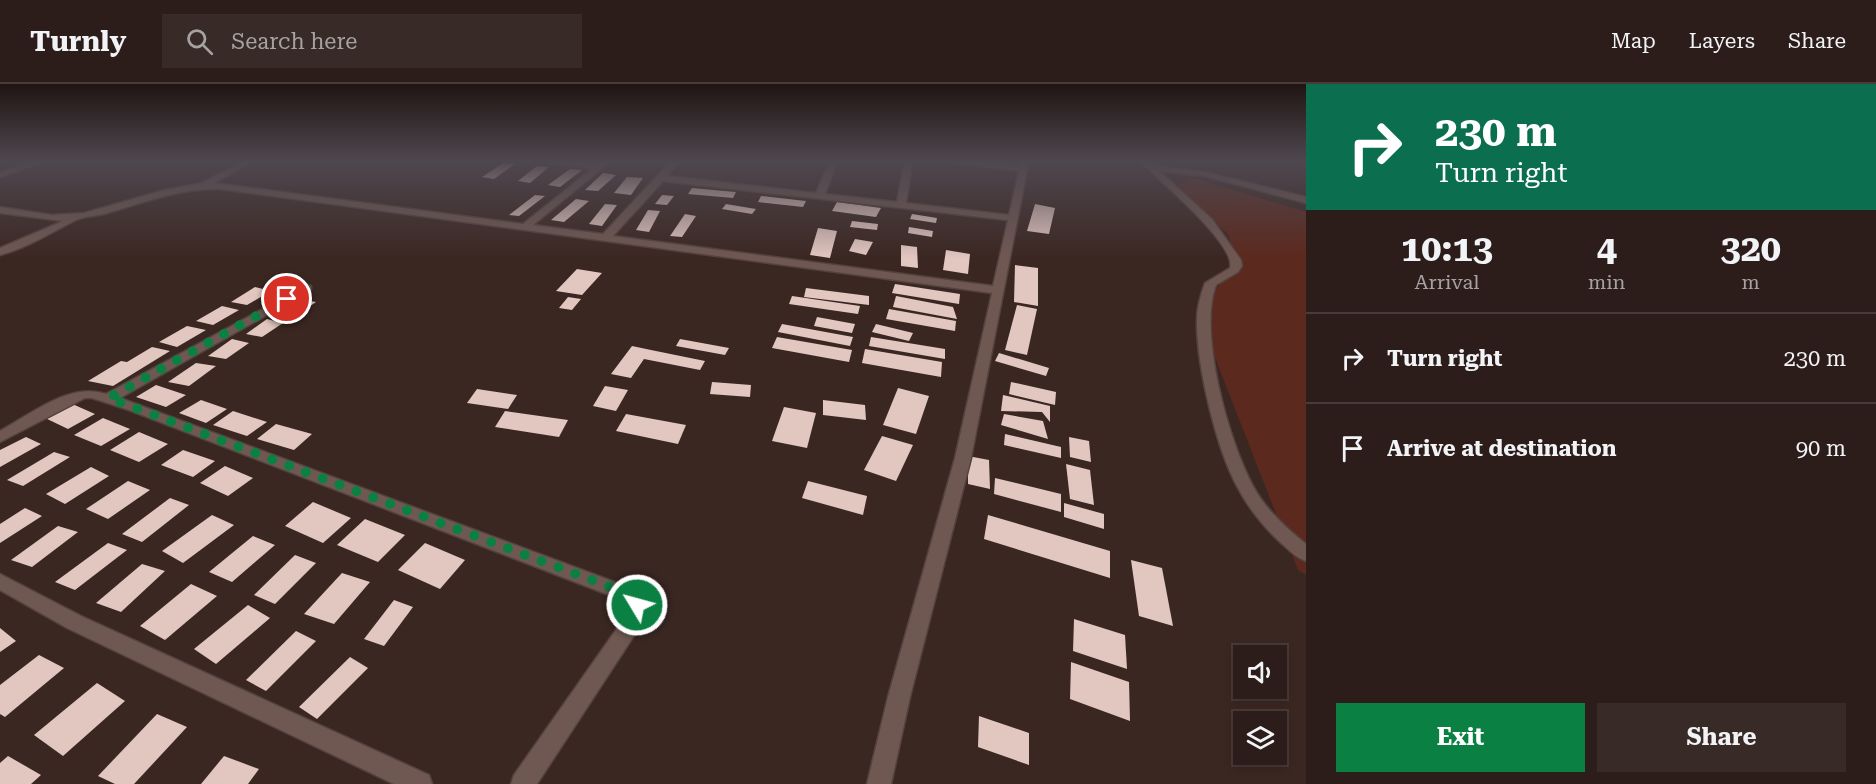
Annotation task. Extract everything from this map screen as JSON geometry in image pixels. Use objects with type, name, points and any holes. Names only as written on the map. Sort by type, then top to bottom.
[{"type":"street","points":[[0,210],[71,217],[109,210],[166,193]]},
{"type":"street","points":[[270,193],[998,290]]},
{"type":"street","points":[[525,227],[568,193]]},
{"type":"street","points":[[606,237],[648,193]]},
{"type":"street","points":[[798,193],[1013,218]]},
{"type":"street","points":[[901,204],[903,193]]},
{"type":"street","points":[[879,784],[899,697],[963,458],[1019,193]]},
{"type":"street","points":[[1178,193],[1209,221],[1236,260],[1237,266],[1234,270],[1211,284],[1203,320],[1220,412],[1232,455],[1245,487],[1260,510],[1282,536],[1306,555]]},
{"type":"street","points":[[1278,193],[1306,200]]},
{"type":"street","points":[[0,252],[61,226],[71,220],[71,217]]},
{"type":"street","points":[[109,398],[307,288]]},
{"type":"street","points":[[0,437],[69,399],[83,394],[109,398],[629,595],[637,605],[634,619],[523,784]]},
{"type":"street","points":[[0,581],[75,622],[420,784]]},
{"type":"shaded area","points":[[1183,193],[1242,193],[1306,212],[1306,575],[1298,570],[1198,314],[1233,266],[1229,235]]},
{"type":"building","points":[[614,193],[633,193],[631,195]]},
{"type":"building","points":[[689,193],[736,193],[733,198]]},
{"type":"building","points":[[535,195],[545,196],[519,216],[509,215]]},
{"type":"building","points":[[662,195],[674,196],[667,205],[655,204]]},
{"type":"building","points":[[761,196],[806,201],[803,207],[758,202]]},
{"type":"building","points":[[576,199],[589,201],[564,222],[551,220]]},
{"type":"building","points":[[837,202],[881,208],[876,217],[832,211]]},
{"type":"building","points":[[605,204],[617,205],[602,226],[589,224]]},
{"type":"building","points":[[726,204],[756,209],[752,214],[722,209]]},
{"type":"building","points":[[1035,204],[1055,208],[1049,234],[1027,231]]},
{"type":"building","points":[[648,210],[660,211],[649,232],[636,230]]},
{"type":"building","points":[[685,214],[696,216],[682,237],[670,236]]},
{"type":"building","points":[[912,214],[937,218],[936,223],[910,219]]},
{"type":"building","points":[[852,221],[878,224],[877,230],[850,227]]},
{"type":"building","points":[[909,227],[933,231],[932,237],[908,233]]},
{"type":"building","points":[[818,228],[837,231],[830,258],[810,255]]},
{"type":"building","points":[[855,239],[873,242],[866,255],[849,251]]},
{"type":"building","points":[[901,245],[917,247],[918,268],[901,266]]},
{"type":"building","points":[[946,250],[970,254],[968,274],[943,270]]},
{"type":"building","points":[[1015,265],[1038,268],[1038,306],[1014,302]]},
{"type":"building","points":[[577,269],[602,273],[582,295],[556,291]]},
{"type":"building","points":[[895,284],[960,294],[959,304],[892,293]]},
{"type":"building","points":[[255,287],[271,291],[247,305],[231,302]]},
{"type":"building","points":[[806,288],[869,296],[869,305],[804,297]]},
{"type":"building","points":[[792,296],[860,306],[858,314],[789,304]]},
{"type":"building","points":[[896,296],[953,307],[957,319],[893,307]]},
{"type":"building","points":[[568,297],[581,299],[572,310],[559,308]]},
{"type":"building","points":[[299,299],[316,302],[294,317],[278,314]]},
{"type":"building","points":[[1017,305],[1037,309],[1027,355],[1005,350]]},
{"type":"building","points":[[222,306],[239,310],[213,325],[196,321]]},
{"type":"building","points":[[889,309],[956,321],[955,331],[886,319]]},
{"type":"building","points":[[817,317],[855,324],[852,333],[814,326]]},
{"type":"building","points":[[267,319],[283,323],[262,337],[246,334]]},
{"type":"building","points":[[782,324],[853,337],[850,346],[778,332]]},
{"type":"building","points":[[876,324],[913,333],[909,341],[872,332]]},
{"type":"building","points":[[187,326],[206,330],[177,347],[159,342]]},
{"type":"building","points":[[777,337],[852,350],[849,362],[772,348]]},
{"type":"building","points":[[871,337],[945,349],[945,359],[869,346]]},
{"type":"building","points":[[232,339],[249,343],[226,359],[208,356]]},
{"type":"building","points":[[680,339],[729,348],[725,355],[676,346]]},
{"type":"building","points":[[632,346],[705,361],[700,370],[644,359],[631,378],[611,374]]},
{"type":"building","points":[[152,347],[170,351],[113,386],[88,381],[121,361],[127,362]]},
{"type":"building","points":[[865,349],[942,362],[941,377],[862,363]]},
{"type":"building","points":[[999,353],[1049,368],[1046,376],[995,361]]},
{"type":"building","points":[[196,363],[216,366],[189,386],[168,382]]},
{"type":"building","points":[[712,382],[751,385],[750,397],[710,394]]},
{"type":"building","points":[[1011,382],[1056,392],[1055,405],[1009,394]]},
{"type":"building","points":[[156,385],[186,395],[166,407],[136,397]]},
{"type":"building","points":[[605,386],[628,390],[616,411],[593,406]]},
{"type":"building","points":[[898,388],[929,396],[916,434],[883,425]]},
{"type":"building","points":[[477,389],[517,395],[508,409],[467,403]]},
{"type":"building","points":[[1003,395],[1050,406],[1050,422],[1042,412],[1001,411]]},
{"type":"building","points":[[201,400],[227,409],[206,423],[179,413]]},
{"type":"building","points":[[823,400],[865,405],[866,420],[823,415]]},
{"type":"building","points":[[70,403],[95,414],[68,429],[43,417]]},
{"type":"building","points":[[784,407],[816,413],[807,448],[772,441]]},
{"type":"building","points":[[233,411],[267,422],[247,436],[213,425]]},
{"type":"building","points":[[505,411],[568,420],[559,437],[495,427]]},
{"type":"building","points":[[626,414],[686,425],[678,444],[616,431]]},
{"type":"building","points":[[1004,414],[1043,421],[1048,439],[1001,425]]},
{"type":"building","points":[[103,418],[130,429],[101,446],[74,435]]},
{"type":"building","points":[[276,424],[312,434],[294,450],[257,439]]},
{"type":"building","points":[[139,432],[168,444],[139,462],[110,450]]},
{"type":"building","points":[[1005,434],[1061,447],[1061,458],[1004,445]]},
{"type":"building","points":[[882,436],[913,445],[896,481],[864,470]]},
{"type":"building","points":[[26,437],[41,444],[0,467],[0,450]]},
{"type":"building","points":[[1069,437],[1089,441],[1091,462],[1070,457]]},
{"type":"building","points":[[183,450],[215,461],[193,477],[161,465]]},
{"type":"building","points":[[54,452],[70,457],[23,486],[7,480]]},
{"type":"building","points":[[968,456],[989,460],[990,489],[968,484]]},
{"type":"building","points":[[1066,464],[1090,470],[1094,505],[1070,499]]},
{"type":"building","points":[[225,466],[253,478],[228,496],[200,483]]},
{"type":"building","points":[[91,467],[109,476],[65,504],[46,494]]},
{"type":"building","points":[[995,478],[1061,494],[1061,512],[994,494]]},
{"type":"building","points":[[128,481],[150,490],[108,519],[86,509]]},
{"type":"building","points":[[808,481],[867,496],[863,515],[802,498]]},
{"type":"building","points":[[170,498],[189,505],[142,542],[122,534]]},
{"type":"building","points":[[313,502],[351,518],[323,543],[285,526]]},
{"type":"building","points":[[1064,503],[1104,514],[1104,529],[1064,517]]},
{"type":"building","points":[[25,508],[42,516],[0,543],[0,524]]},
{"type":"building","points":[[212,515],[234,525],[183,563],[162,551]]},
{"type":"building","points":[[988,515],[1110,551],[1110,578],[984,539]]},
{"type":"building","points":[[365,519],[405,535],[378,562],[337,545]]},
{"type":"building","points":[[58,526],[78,532],[32,567],[11,560]]},
{"type":"building","points":[[253,536],[275,545],[232,582],[209,572]]},
{"type":"building","points":[[108,543],[127,550],[75,590],[55,582]]},
{"type":"building","points":[[425,543],[465,560],[440,589],[398,570]]},
{"type":"building","points":[[295,555],[316,563],[275,604],[254,595]]},
{"type":"building","points":[[1131,560],[1162,568],[1173,626],[1139,616]]},
{"type":"building","points":[[142,564],[165,571],[121,612],[96,603]]},
{"type":"building","points":[[342,573],[370,582],[334,624],[304,614]]},
{"type":"building","points":[[191,584],[217,596],[165,640],[140,626]]},
{"type":"building","points":[[394,600],[413,607],[384,646],[364,639]]},
{"type":"building","points":[[248,605],[270,618],[216,664],[194,649]]},
{"type":"building","points":[[1074,619],[1125,635],[1127,669],[1073,651]]},
{"type":"building","points":[[0,628],[16,641],[0,652]]},
{"type":"building","points":[[296,631],[316,641],[266,691],[246,680]]},
{"type":"building","points":[[39,655],[64,668],[5,717],[0,714],[0,685]]},
{"type":"building","points":[[350,657],[368,668],[317,719],[299,707]]},
{"type":"building","points":[[1071,662],[1129,682],[1130,721],[1070,699]]},
{"type":"building","points":[[97,683],[125,701],[63,756],[34,735]]},
{"type":"building","points":[[157,714],[187,727],[134,784],[115,784],[98,776]]},
{"type":"building","points":[[979,716],[1029,733],[1029,765],[978,747]]},
{"type":"building","points":[[8,756],[41,775],[31,784],[0,784],[0,763]]},
{"type":"building","points":[[224,756],[259,769],[248,784],[201,784]]},
{"type":"route","points":[[287,299],[109,398],[616,589],[629,595],[637,605]]}]
